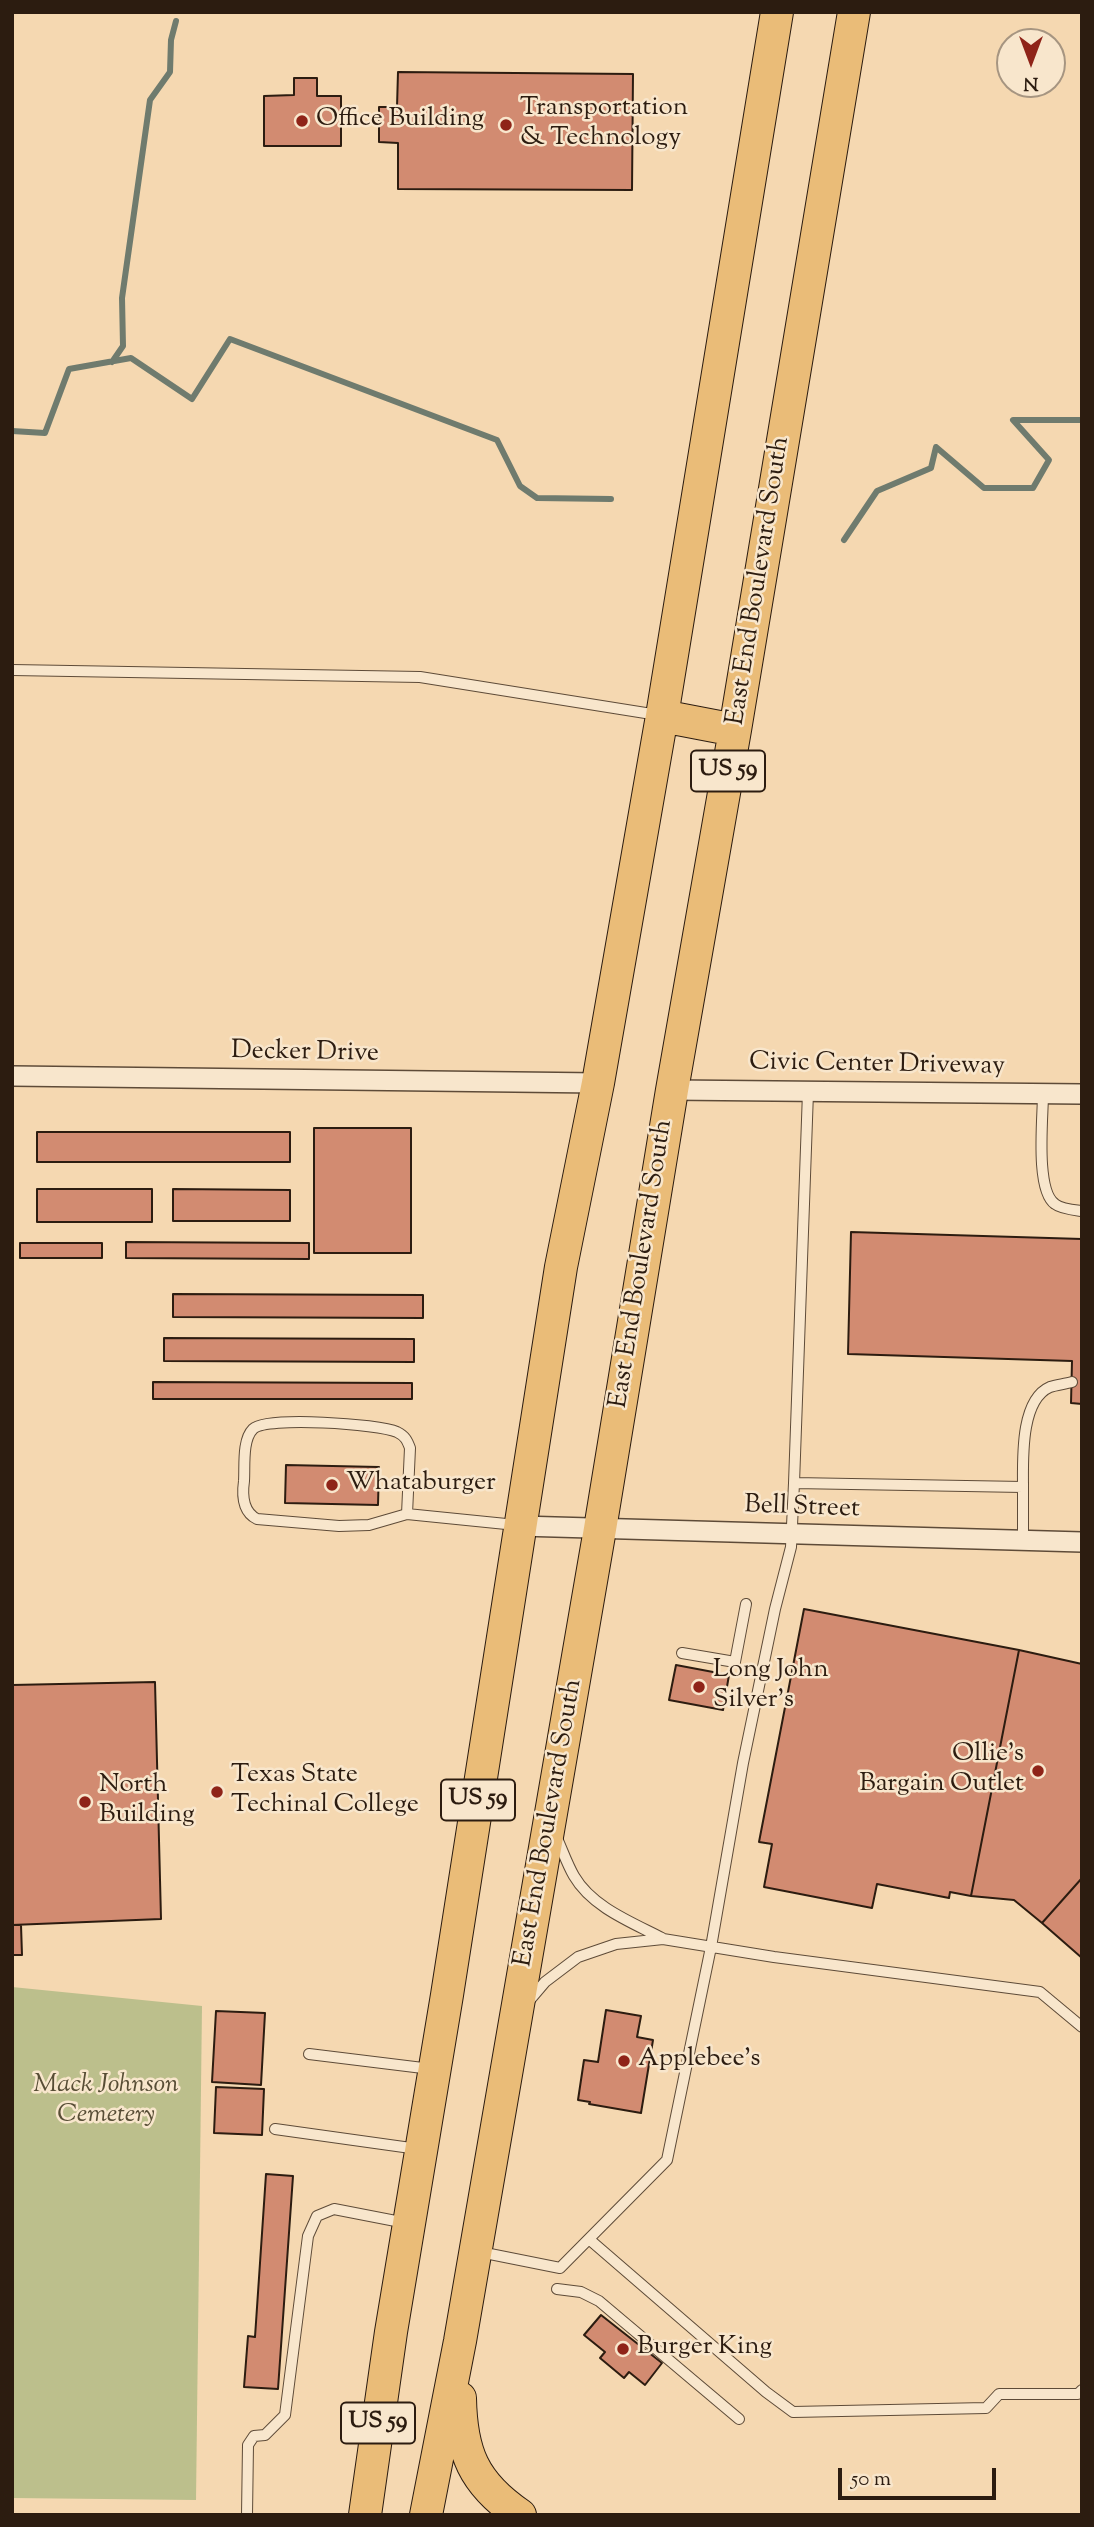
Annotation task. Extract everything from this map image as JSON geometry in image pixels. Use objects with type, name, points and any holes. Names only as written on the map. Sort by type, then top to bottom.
[{"type":"highway","name":"US 59","points":[[365,2515],[561,1267],[598,1083],[662,716],[776,12]]},
{"type":"highway","name":"East End Boulevard South","points":[[426,2515],[460,2341],[550,1823],[854,12]]},
{"type":"highway","points":[[662,716],[735,730]]},
{"type":"highway","points":[[460,2341],[461,2418],[465,2449],[482,2481],[494,2495],[520,2515]]},
{"type":"street","name":"Decker Drive","points":[[12,1076],[598,1083]]},
{"type":"street","name":"Civic Center Driveway","points":[[672,1090],[1082,1094]]},
{"type":"street","name":"Bell Street","points":[[520,1526],[1082,1542]]},
{"type":"lane","points":[[12,670],[420,677],[662,716]]},
{"type":"lane","points":[[476,2251],[560,2268],[667,2160],[711,1947],[743,1762],[775,1609],[791,1547],[808,1092]]},
{"type":"lane","points":[[1043,1094],[1043,1170],[1046,1193],[1055,1205],[1082,1210]]},
{"type":"lane","points":[[1023,1541],[1023,1447],[1028,1418],[1036,1399],[1048,1388],[1072,1382]]},
{"type":"lane","points":[[407,1514],[411,1457],[407,1439],[402,1434],[376,1427],[289,1421],[262,1424],[251,1431],[247,1440],[243,1492],[247,1511],[251,1516],[264,1521],[369,1525],[407,1514],[520,1526]]},
{"type":"lane","points":[[794,1483],[1023,1487]]},
{"type":"lane","points":[[682,1653],[735,1662],[746,1604]]},
{"type":"lane","points":[[550,1823],[574,1876],[586,1891],[609,1910],[663,1938],[775,1957],[1040,1992],[1082,2027]]},
{"type":"lane","points":[[517,2014],[545,1982],[578,1957],[617,1944],[663,1938]]},
{"type":"lane","points":[[309,2054],[435,2069]]},
{"type":"lane","points":[[275,2129],[422,2150]]},
{"type":"lane","points":[[247,2515],[248,2445],[254,2436],[265,2435],[285,2415],[308,2236],[317,2216],[334,2209],[410,2223]]},
{"type":"lane","points":[[590,2240],[766,2392],[793,2412],[986,2408],[999,2394],[1078,2394],[1082,2390]]},
{"type":"lane","points":[[557,2289],[581,2292],[599,2301],[739,2420]]},
{"type":"green space","name":"Mack Johnson Cemetery","points":[[12,1987],[202,2006],[196,2500],[12,2498]]},
{"type":"building","name":"Transportation & Technology","points":[[398,72],[633,74],[632,190],[398,189],[398,143],[379,142],[379,107],[397,107]]},
{"type":"building","name":"Office Building","points":[[294,78],[317,78],[317,96],[341,96],[341,146],[264,146],[264,96],[294,95]]},
{"type":"building","points":[[314,1128],[411,1128],[411,1253],[314,1253]]},
{"type":"building","points":[[37,1132],[290,1132],[290,1162],[37,1162]]},
{"type":"building","points":[[37,1189],[152,1189],[152,1222],[37,1222]]},
{"type":"building","points":[[173,1189],[290,1190],[290,1221],[173,1221]]},
{"type":"building","points":[[851,1232],[1082,1239],[1082,1404],[1071,1403],[1072,1361],[848,1354]]},
{"type":"building","points":[[126,1242],[309,1243],[309,1259],[126,1258]]},
{"type":"building","points":[[20,1243],[102,1243],[102,1258],[20,1258]]},
{"type":"building","points":[[173,1294],[423,1295],[423,1318],[173,1317]]},
{"type":"building","points":[[164,1338],[414,1339],[414,1362],[164,1361]]},
{"type":"building","points":[[153,1382],[412,1383],[412,1399],[153,1399]]},
{"type":"building","name":"Whataburger","points":[[286,1465],[379,1467],[378,1505],[285,1503]]},
{"type":"building","points":[[804,1609],[1019,1650],[971,1896],[950,1892],[949,1898],[877,1884],[872,1908],[764,1887],[772,1844],[759,1842]]},
{"type":"building","name":"Ollie's Bargain Outlet","points":[[1019,1650],[1082,1664],[1082,1878],[1042,1923],[1014,1900],[971,1896]]},
{"type":"building","name":"Long John Silver's","points":[[676,1665],[729,1675],[723,1710],[669,1700]]},
{"type":"building","name":"North Building","points":[[155,1682],[161,1919],[12,1925],[12,1685]]},
{"type":"building","points":[[1082,1878],[1082,1958],[1042,1923]]},
{"type":"building","points":[[12,1925],[21,1925],[22,1955],[12,1955]]},
{"type":"building","name":"Applebee's","points":[[606,2010],[641,2016],[637,2037],[653,2040],[641,2113],[578,2100],[584,2060],[598,2062]]},
{"type":"building","points":[[216,2011],[265,2013],[261,2085],[212,2082]]},
{"type":"building","points":[[216,2087],[264,2089],[262,2135],[214,2133]]},
{"type":"building","points":[[266,2174],[293,2176],[278,2389],[244,2387],[248,2336],[255,2337]]},
{"type":"building","name":"Burger King","points":[[601,2315],[662,2363],[645,2385],[629,2372],[624,2378],[600,2358],[605,2352],[584,2335]]},
{"type":"waterway","points":[[112,362],[123,346],[122,298],[150,100],[170,72],[171,40],[176,21]]},
{"type":"waterway","points":[[12,431],[45,433],[69,369],[131,358],[192,399],[230,339],[497,440],[520,486],[537,498],[611,499]]},
{"type":"waterway","points":[[844,540],[877,491],[931,468],[936,447],[984,488],[1033,488],[1049,460],[1013,420],[1082,420]]},
{"type":"place","name":"Office Building","points":[[302,121]]},
{"type":"place","name":"Transportation & Technology","points":[[506,125]]},
{"type":"place","name":"Whataburger","points":[[332,1485]]},
{"type":"place","name":"Long John Silver's","points":[[699,1687]]},
{"type":"place","name":"Ollie's Bargain Outlet","points":[[1038,1771]]},
{"type":"place","name":"Texas State Techinal College","points":[[217,1792]]},
{"type":"place","name":"North Building","points":[[85,1802]]},
{"type":"place","name":"Applebee's","points":[[624,2061]]},
{"type":"place","name":"Burger King","points":[[623,2349]]}]
